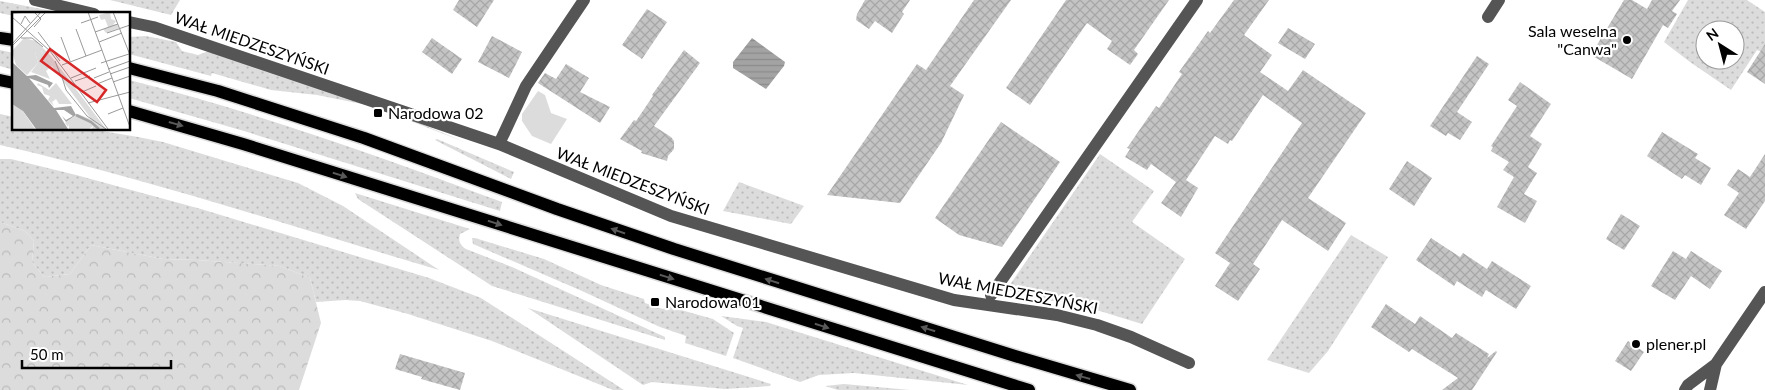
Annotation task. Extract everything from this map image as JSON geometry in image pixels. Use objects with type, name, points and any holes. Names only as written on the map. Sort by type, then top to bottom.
[{"type":"main road","points":[[130,68],[218,91],[364,138],[635,237],[1014,356],[1130,390]]},
{"type":"main road","points":[[130,111],[216,136],[1029,390]]},
{"type":"street","points":[[35,0],[86,12]]},
{"type":"street","points":[[499,144],[526,86],[584,0]]},
{"type":"street","points":[[991,295],[1197,0]]},
{"type":"street","points":[[1488,17],[1499,0]]},
{"type":"street","name":"WAŁ MIEDZESZYŃSKI","points":[[130,22],[154,28],[499,144],[671,216],[954,300],[1057,315],[1097,324],[1189,363]]},
{"type":"street","points":[[1685,390],[1688,385],[1716,364],[1765,292]]},
{"type":"street","points":[[1710,390],[1716,364]]},
{"type":"green space","points":[[110,0],[180,0],[171,15]]},
{"type":"green space","points":[[1688,0],[1747,0],[1765,12],[1765,47],[1762,52],[1757,50],[1745,68],[1745,20],[1695,20],[1695,65],[1664,42]]},
{"type":"green space","points":[[0,1],[58,12],[12,12],[12,16],[0,13]]},
{"type":"green space","points":[[146,36],[176,42],[182,51],[198,55],[209,51],[264,67],[371,103],[467,143],[372,106],[317,95],[271,90],[212,73],[211,76],[130,54],[130,37]]},
{"type":"green space","points":[[0,50],[12,53],[12,69],[0,66]]},
{"type":"green space","points":[[1702,70],[1744,70],[1731,90]]},
{"type":"green space","points":[[130,80],[224,106],[410,168],[502,202],[500,211],[244,131],[130,98]]},
{"type":"green space","points":[[538,91],[545,95],[551,113],[567,119],[551,144],[532,136],[522,121],[522,114]]},
{"type":"green space","points":[[0,114],[12,117],[12,130],[96,130],[163,142],[298,183],[343,206],[439,270],[166,188],[0,145]]},
{"type":"green space","points":[[437,139],[514,172],[511,179],[435,140]]},
{"type":"green space","points":[[1100,154],[1154,191],[1132,222],[1185,259],[1142,324],[1077,304],[1036,299],[1007,289]]},
{"type":"green space","points":[[0,159],[11,159],[76,175],[201,209],[429,278],[481,298],[624,390],[613,390],[492,341],[408,314],[360,301],[316,302],[310,278],[280,266],[163,259],[91,245],[70,274],[44,277],[32,262],[34,241],[25,231],[0,222]]},
{"type":"green space","points":[[739,182],[804,206],[791,224],[723,211]]},
{"type":"green space","points":[[355,193],[470,229],[459,236],[460,243],[466,249],[512,267],[665,337],[665,340],[492,286],[358,199]]},
{"type":"green space","points":[[0,222],[25,231],[34,241],[32,262],[44,277],[70,274],[91,245],[163,259],[280,266],[310,278],[321,323],[299,390],[0,390]]},
{"type":"green space","points":[[1351,235],[1388,257],[1328,351],[1309,373],[1267,360]]},
{"type":"green space","points":[[472,238],[544,259],[601,285],[644,299],[645,303],[663,309],[667,306],[713,319],[734,333],[726,356],[685,343],[686,336],[660,327],[473,244]]},
{"type":"green space","points":[[528,308],[771,384],[770,386],[725,389],[652,382],[643,385]]},
{"type":"green space","points":[[721,316],[766,322],[968,385],[854,373],[819,375],[800,382],[733,358],[743,328]]},
{"type":"green space","points":[[844,384],[910,390],[838,390],[825,386]]},
{"type":"shaded area","points":[[752,38],[785,62],[766,89],[733,68],[733,62]]},
{"type":"building","points":[[459,0],[494,0],[477,27],[453,10]]},
{"type":"building","points":[[865,0],[910,0],[892,33],[875,21],[869,29],[856,20],[857,14]]},
{"type":"building","points":[[974,0],[1011,0],[950,86],[964,95],[941,143],[900,203],[827,195],[917,64],[926,70]]},
{"type":"building","points":[[1066,0],[1169,0],[1134,50],[1138,54],[1130,65],[1107,49],[1112,41],[1087,23],[1030,105],[1006,88]]},
{"type":"building","points":[[1234,0],[1269,0],[1244,35],[1272,55],[1260,72],[1288,91],[1303,70],[1366,113],[1308,198],[1346,223],[1328,251],[1282,220],[1253,264],[1260,269],[1238,301],[1215,286],[1230,263],[1215,253],[1302,123],[1263,95],[1232,141],[1230,140],[1228,144],[1215,136],[1186,180],[1198,188],[1181,217],[1161,203],[1176,182],[1151,164],[1147,170],[1125,157],[1130,149],[1127,148],[1156,106],[1159,108],[1182,74],[1179,72],[1208,31],[1210,33]]},
{"type":"building","name":"Sala weselna \"Canwa\"","points":[[1624,0],[1632,0],[1647,9],[1652,0],[1680,0],[1672,11],[1677,14],[1668,28],[1663,25],[1632,79],[1591,55]]},
{"type":"building","points":[[647,9],[667,22],[642,59],[622,45]]},
{"type":"building","points":[[1288,28],[1315,44],[1305,59],[1278,43]]},
{"type":"building","points":[[492,36],[522,52],[509,78],[478,62]]},
{"type":"building","points":[[432,38],[462,59],[452,74],[422,52]]},
{"type":"building","points":[[1765,44],[1765,84],[1747,72]]},
{"type":"building","points":[[684,50],[700,63],[654,126],[674,141],[674,149],[668,156],[667,161],[641,153],[642,151],[620,139],[634,120],[636,121]]},
{"type":"building","points":[[1477,56],[1489,64],[1457,112],[1472,122],[1460,140],[1448,133],[1446,136],[1430,126]]},
{"type":"building","points":[[566,64],[589,78],[580,92],[610,107],[600,123],[538,83],[545,73],[556,79]]},
{"type":"building","points":[[1520,82],[1551,104],[1530,136],[1542,144],[1528,167],[1537,173],[1524,194],[1537,201],[1525,223],[1497,207],[1514,177],[1503,170],[1509,162],[1491,151],[1493,147],[1491,146],[1517,106],[1508,100]]},
{"type":"building","points":[[1001,122],[1060,162],[1002,247],[959,235],[935,218]]},
{"type":"building","points":[[1662,132],[1698,154],[1695,158],[1711,168],[1701,185],[1685,175],[1682,179],[1647,156]]},
{"type":"building","points":[[1765,154],[1765,201],[1746,229],[1724,215],[1739,193],[1727,185],[1738,169],[1750,177]]},
{"type":"building","points":[[1407,161],[1432,178],[1414,206],[1389,189]]},
{"type":"building","points":[[1621,214],[1640,226],[1624,250],[1606,239]]},
{"type":"building","points":[[1431,238],[1460,257],[1463,253],[1487,269],[1492,261],[1531,286],[1516,309],[1486,290],[1482,297],[1457,281],[1454,286],[1416,260]]},
{"type":"building","points":[[1673,251],[1686,259],[1691,251],[1722,271],[1710,289],[1691,276],[1675,300],[1651,286]]},
{"type":"building","points":[[1386,304],[1415,324],[1420,316],[1452,338],[1456,333],[1489,354],[1487,358],[1497,352],[1472,390],[1442,390],[1458,378],[1412,349],[1409,352],[1371,327]]},
{"type":"building","points":[[1628,341],[1644,352],[1631,371],[1615,361]]},
{"type":"building","points":[[400,354],[465,373],[460,390],[421,379],[422,377],[395,369]]},
{"type":"place","name":"Sala weselna \"Canwa\"","points":[[1627,40]]},
{"type":"place","name":"Narodowa 02","points":[[378,113]]},
{"type":"place","name":"Narodowa 01","points":[[655,302]]},
{"type":"place","name":"plener.pl","points":[[1636,344]]}]
